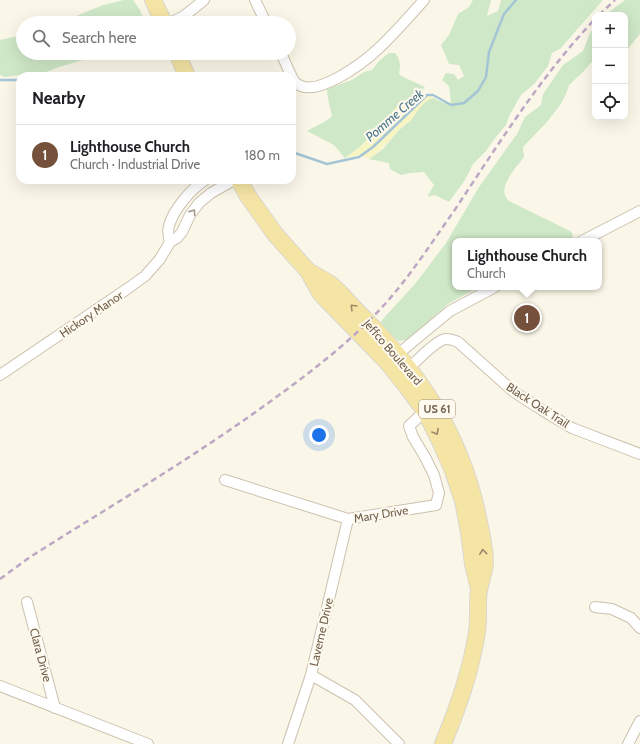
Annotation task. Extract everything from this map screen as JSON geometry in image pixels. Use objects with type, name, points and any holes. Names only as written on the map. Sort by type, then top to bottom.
[{"type":"main road","points":[[153,0],[161,16]]},
{"type":"main road","points":[[180,60],[185,72]]},
{"type":"main road","name":"Jeffco Boulevard","points":[[241,184],[275,234],[308,271],[321,294],[388,363],[408,387],[424,411],[440,441],[453,471],[463,501],[470,532],[473,564],[479,590]]},
{"type":"main road","name":"Jeffco Boulevard","points":[[308,271],[330,284],[398,354],[409,368],[435,406],[452,436],[474,498],[482,537],[485,563],[479,590],[477,630],[466,682],[443,744]]},
{"type":"street","points":[[184,16],[204,0]]},
{"type":"street","points":[[255,0],[263,16]]},
{"type":"street","points":[[296,83],[307,88],[326,84],[346,73],[377,50],[424,0]]},
{"type":"street","points":[[284,60],[290,72]]},
{"type":"street","name":"Hickory Manor","points":[[170,242],[168,234],[169,226],[175,212],[192,190],[200,184]]},
{"type":"street","name":"Hickory Manor","points":[[0,375],[145,276],[166,251],[170,242],[182,232],[190,215],[200,203],[209,194],[227,184]]},
{"type":"street","points":[[588,238],[640,211]]},
{"type":"street","points":[[398,354],[450,311],[489,290]]},
{"type":"street","name":"Black Oak Trail","points":[[409,368],[442,340],[447,339],[458,342],[514,392],[542,410],[572,428],[640,454]]},
{"type":"street","name":"Mary Drive","points":[[225,480],[348,519],[436,505],[439,493],[434,475],[413,437],[409,426],[424,411]]},
{"type":"street","name":"Laverne Drive","points":[[288,744],[311,675],[348,519]]},
{"type":"street","name":"Clara Drive","points":[[27,602],[55,708]]},
{"type":"street","points":[[595,608],[612,609],[631,618],[640,628]]},
{"type":"street","points":[[311,675],[354,700],[399,744]]},
{"type":"street","points":[[0,686],[148,744]]},
{"type":"street","points":[[628,744],[640,721]]},
{"type":"green space","points":[[124,0],[133,0],[142,16],[76,16],[103,5]]},
{"type":"green space","points":[[473,0],[491,0],[487,16],[498,11],[501,0],[603,0],[560,49],[552,53],[548,66],[534,84],[521,95],[509,116],[506,125],[486,151],[473,164],[465,180],[449,202],[435,195],[427,197],[434,185],[424,172],[401,175],[390,169],[389,163],[369,159],[383,149],[399,130],[411,120],[419,108],[429,99],[433,98],[444,103],[451,102],[449,86],[442,80],[446,73],[454,74],[458,80],[464,76],[459,65],[449,64],[441,45],[449,35],[458,14],[469,7]]},
{"type":"green space","points":[[625,0],[640,0],[640,34],[628,49],[628,12],[609,12]]},
{"type":"green space","points":[[592,31],[592,62],[569,85],[561,104],[546,123],[523,147],[524,157],[508,179],[504,191],[505,196],[509,201],[570,231],[573,238],[452,238],[452,290],[474,290],[448,304],[407,340],[399,341],[380,324],[382,320],[415,284],[446,243],[479,187],[517,134],[525,117],[541,105],[543,94],[563,65],[583,51]]},
{"type":"green space","points":[[16,37],[16,60],[83,60],[46,72],[16,72],[16,76],[5,77],[0,75],[0,40]]},
{"type":"green space","points":[[389,53],[395,53],[398,58],[400,65],[399,73],[401,76],[425,87],[420,93],[409,98],[387,118],[360,147],[345,158],[334,145],[307,131],[323,123],[332,116],[327,89],[352,80],[364,72],[372,70],[379,61]]},
{"type":"sand","points":[[420,93],[429,95],[433,98],[429,99],[423,104],[411,120],[378,152],[369,159],[360,155],[345,158],[360,147],[399,104]]},
{"type":"waterway","name":"Pomme Creek","points":[[296,153],[327,164],[359,157],[373,147],[427,95],[433,95],[451,105],[464,103],[478,91],[486,77],[489,52],[504,14],[516,0]]},
{"type":"waterway","name":"Pomme Creek","points":[[0,80],[16,80]]},
{"type":"railway","points":[[602,12],[615,0]]},
{"type":"railway","points":[[0,579],[30,557],[173,467],[274,399],[340,347],[371,319],[404,282],[454,211],[520,112],[556,64],[592,22]]},
{"type":"place","name":"Lighthouse Church","points":[[527,318]]}]
